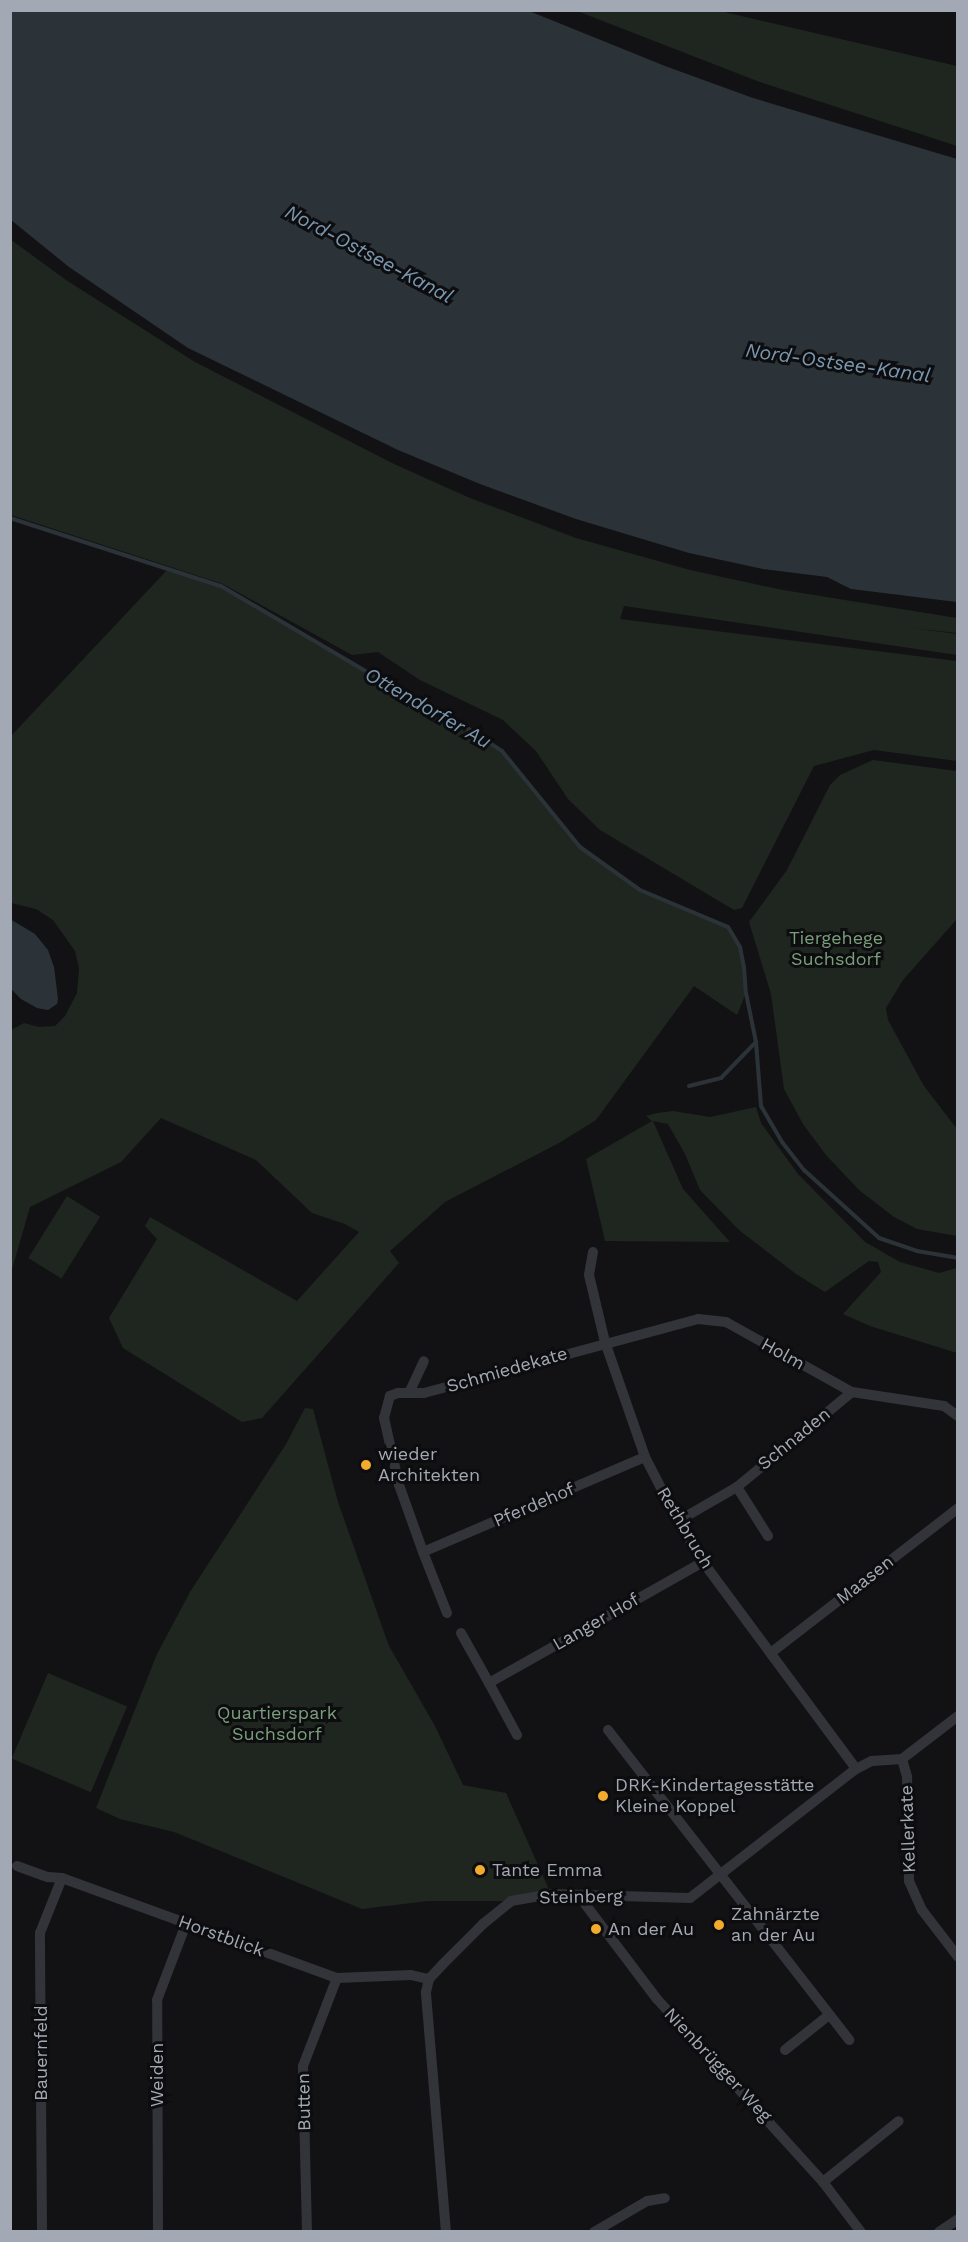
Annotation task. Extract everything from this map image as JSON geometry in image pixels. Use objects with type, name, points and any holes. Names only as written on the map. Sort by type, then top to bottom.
[{"type":"street","name":"Rethbruch","points":[[593,1252],[589,1275],[605,1342],[645,1457],[678,1521],[703,1562],[856,1768]]},
{"type":"street","name":"Holm","points":[[605,1342],[698,1319],[726,1322],[852,1392],[944,1406],[957,1416]]},
{"type":"street","name":"Schmiedekate","points":[[423,1552],[399,1485],[384,1418],[390,1396],[424,1393],[605,1342]]},
{"type":"street","name":"Schmiedekate","points":[[409,1393],[424,1361]]},
{"type":"street","name":"Schnaden","points":[[678,1521],[737,1487],[852,1392]]},
{"type":"street","name":"Pferdehof","points":[[423,1552],[645,1457]]},
{"type":"street","points":[[737,1487],[768,1536]]},
{"type":"street","name":"Maasen","points":[[772,1653],[957,1508]]},
{"type":"street","points":[[423,1552],[447,1612]]},
{"type":"street","name":"Langer Hof","points":[[489,1683],[703,1562]]},
{"type":"street","points":[[461,1633],[517,1735]]},
{"type":"street","points":[[902,1759],[957,1716]]},
{"type":"street","points":[[608,1730],[849,2040]]},
{"type":"street","name":"Steinberg","points":[[429,1979],[483,1924],[511,1901],[551,1894],[690,1898],[856,1768],[872,1761],[902,1759]]},
{"type":"street","name":"Kellerkate","points":[[902,1759],[907,1778],[909,1881],[922,1910],[957,1957]]},
{"type":"street","name":"Horstblick","points":[[17,1866],[48,1877],[62,1878],[337,1978],[411,1975],[429,1979]]},
{"type":"street","name":"Bauernfeld","points":[[42,2232],[40,1934],[62,1878]]},
{"type":"street","name":"Nienbrügger Weg","points":[[579,1896],[657,1999],[823,2182],[861,2232]]},
{"type":"street","name":"Weiden","points":[[158,2232],[157,2000],[186,1924]]},
{"type":"street","name":"Butten","points":[[307,2232],[303,2066],[337,1978]]},
{"type":"street","points":[[429,1979],[426,1992],[446,2232]]},
{"type":"street","points":[[785,2050],[830,2015]]},
{"type":"street","points":[[823,2182],[899,2121]]},
{"type":"street","points":[[594,2232],[647,2202],[665,2198]]},
{"type":"street","points":[[939,2232],[957,2219]]},
{"type":"green space","points":[[577,11],[720,11],[957,66],[957,146],[757,81]]},
{"type":"green space","points":[[10,239],[66,280],[195,362],[394,464],[470,498],[576,538],[690,570],[783,590],[957,618],[957,633],[912,628],[957,634],[957,655],[624,606],[620,619],[957,661],[957,761],[874,750],[814,766],[742,908],[734,910],[600,830],[568,799],[536,751],[503,720],[420,680],[378,652],[352,655],[223,584],[11,515]]},
{"type":"green space","points":[[168,569],[221,586],[428,708],[467,728],[502,751],[580,847],[640,890],[728,927],[740,947],[744,967],[746,993],[737,1015],[694,986],[596,1120],[559,1143],[445,1202],[390,1251],[399,1263],[262,1418],[242,1422],[123,1348],[109,1318],[157,1239],[145,1226],[150,1217],[297,1301],[359,1232],[345,1224],[312,1213],[256,1160],[161,1118],[121,1162],[30,1207],[11,1273],[11,1030],[24,1023],[39,1027],[55,1026],[65,1016],[77,993],[79,968],[75,951],[53,920],[36,909],[11,903],[11,736]]},
{"type":"green space","name":"Tiergehege Suchsdorf","points":[[873,760],[957,771],[957,919],[903,980],[886,1008],[888,1020],[924,1086],[957,1129],[957,1236],[917,1229],[894,1217],[859,1190],[826,1155],[803,1124],[784,1089],[771,994],[749,922],[787,870],[830,785],[840,775]]},
{"type":"green space","points":[[756,1107],[761,1123],[798,1174],[865,1242],[900,1262],[939,1273],[957,1268],[957,1353],[870,1326],[843,1314],[881,1272],[878,1262],[869,1261],[825,1292],[796,1274],[739,1230],[700,1190],[685,1154],[668,1124],[653,1121],[683,1189],[730,1242],[605,1241],[586,1159],[652,1121],[646,1116],[673,1111],[710,1117]]},
{"type":"green space","points":[[67,1196],[100,1217],[61,1279],[28,1258]]},
{"type":"green space","name":"Quartierspark Suchsdorf","points":[[305,1408],[313,1409],[338,1502],[389,1646],[435,1726],[463,1785],[506,1793],[551,1894],[511,1901],[428,1901],[362,1909],[174,1832],[120,1819],[96,1808],[157,1654],[190,1592],[286,1444]]},
{"type":"green space","points":[[48,1673],[127,1707],[91,1792],[12,1759]]},
{"type":"water","name":"Nord-Ostsee-Kanal","points":[[10,11],[529,11],[665,66],[753,98],[957,159],[957,602],[851,589],[827,577],[763,569],[689,553],[576,519],[480,484],[398,450],[188,348],[69,267],[11,220]]},
{"type":"water","points":[[10,919],[35,934],[48,950],[54,967],[58,999],[57,1004],[48,1010],[37,1008],[21,999],[11,989]]},
{"type":"waterway","name":"Ottendorfer Au","points":[[10,518],[221,586],[428,708],[467,728],[502,751],[580,847],[640,890],[728,927],[740,947],[744,967],[746,993],[756,1042],[761,1106],[782,1142],[804,1170],[879,1238],[917,1251],[958,1258]]},
{"type":"waterway","points":[[689,1086],[721,1078],[756,1042]]},
{"type":"place","name":"wieder Architekten","points":[[366,1465]]},
{"type":"place","name":"DRK-Kindertagesstätte Kleine Koppel","points":[[603,1796]]},
{"type":"place","name":"Tante Emma","points":[[480,1870]]},
{"type":"place","name":"Zahnärzte an der Au","points":[[719,1925]]},
{"type":"place","name":"An der Au","points":[[596,1929]]}]
